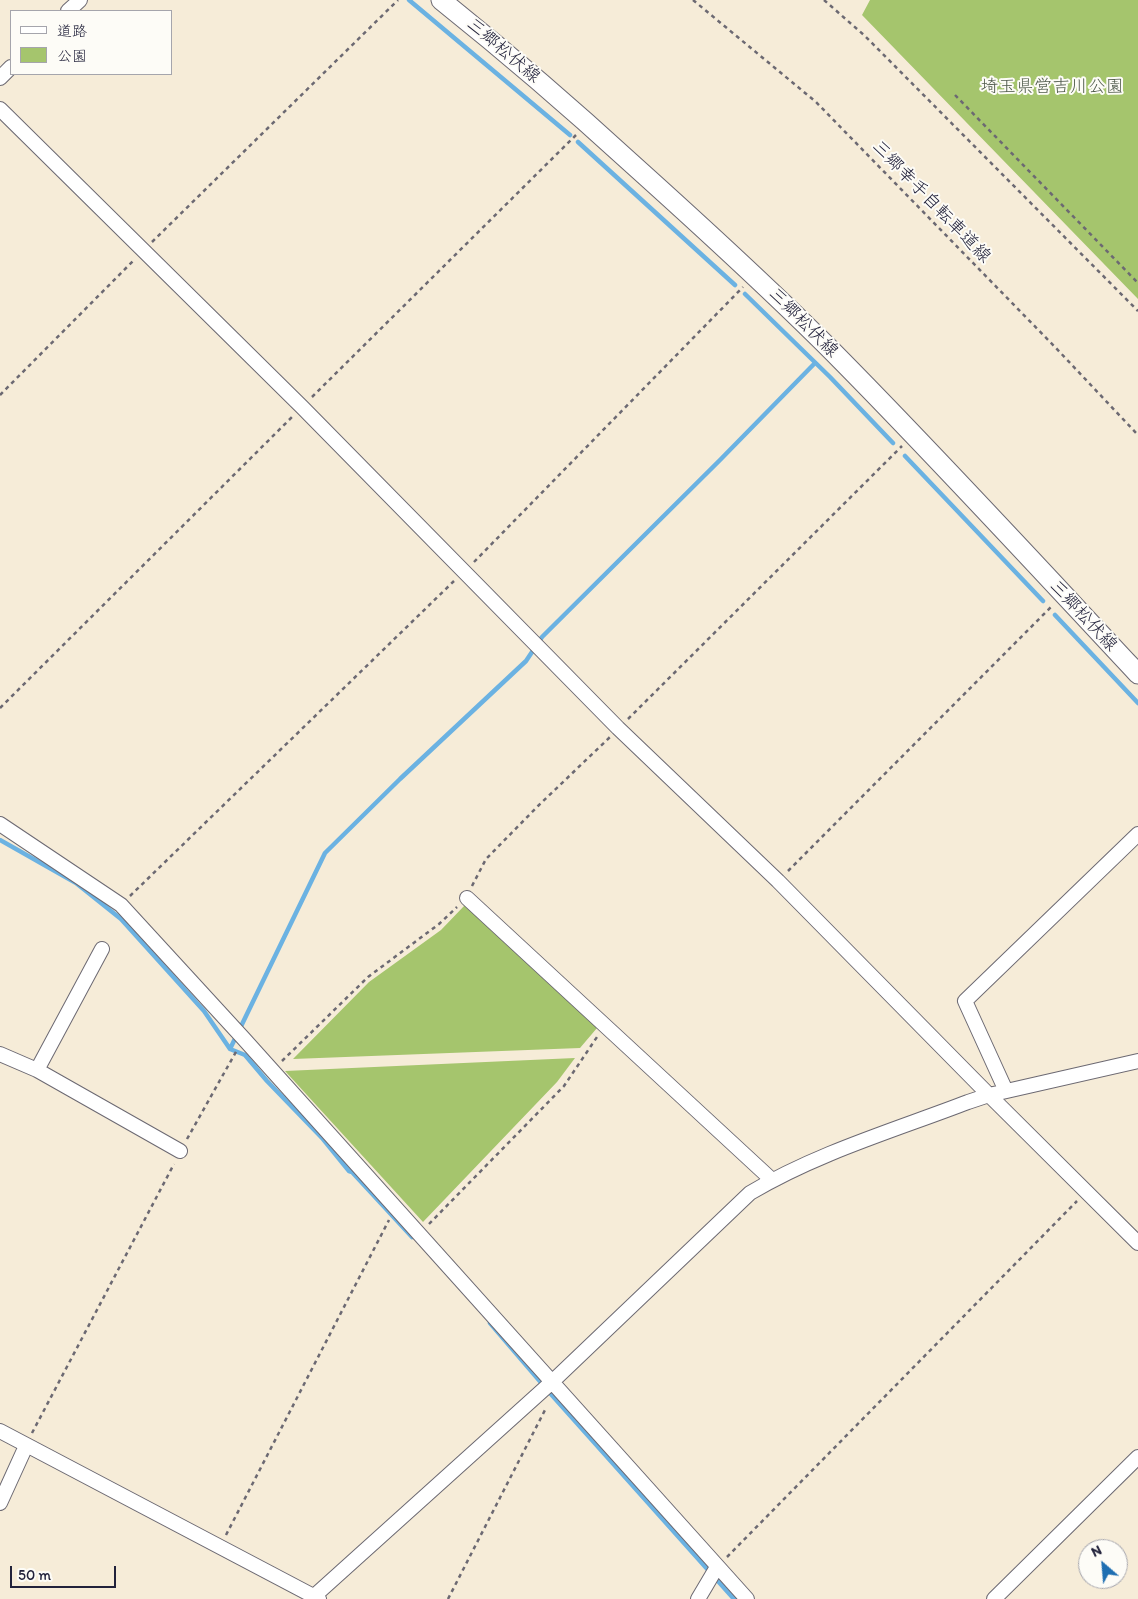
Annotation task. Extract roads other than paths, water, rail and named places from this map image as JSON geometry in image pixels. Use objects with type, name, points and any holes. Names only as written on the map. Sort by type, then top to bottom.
[{"type":"main road","name":"三郷松伏線","points":[[441,0],[479,30],[588,124],[754,275],[913,435],[1138,674]]},
{"type":"street","points":[[69,10],[80,0]]},
{"type":"street","points":[[0,78],[10,68]]},
{"type":"street","points":[[0,108],[295,400],[618,728],[778,881],[988,1095],[1138,1243]]},
{"type":"street","points":[[0,824],[121,906],[244,1039],[553,1381],[747,1599]]},
{"type":"street","points":[[1006,1091],[965,1001],[1138,834]]},
{"type":"street","points":[[467,898],[772,1180]]},
{"type":"street","points":[[37,1070],[102,949]]},
{"type":"street","points":[[0,1054],[37,1070],[180,1151]]},
{"type":"street","points":[[0,1431],[314,1598],[553,1381],[750,1193],[816,1159],[988,1095],[1138,1061]]},
{"type":"street","points":[[0,1503],[26,1446]]},
{"type":"street","points":[[994,1599],[1138,1457]]},
{"type":"street","points":[[698,1599],[717,1567]]},
{"type":"waterway","points":[[409,0],[570,135]]},
{"type":"waterway","points":[[578,142],[735,285]]},
{"type":"waterway","points":[[745,294],[830,377],[893,443]]},
{"type":"waterway","points":[[230,1049],[325,853],[400,779],[526,661],[542,637],[814,364]]},
{"type":"waterway","points":[[905,456],[1043,601]]},
{"type":"waterway","points":[[1055,615],[1138,703]]},
{"type":"waterway","points":[[0,840],[76,883],[121,919],[204,1011],[230,1049],[245,1055],[267,1081],[323,1139],[349,1171],[412,1237]]},
{"type":"waterway","points":[[490,1323],[734,1599]]},
{"type":"park label","name":"埼玉県営吉川公園","points":[[1052,87]]}]
